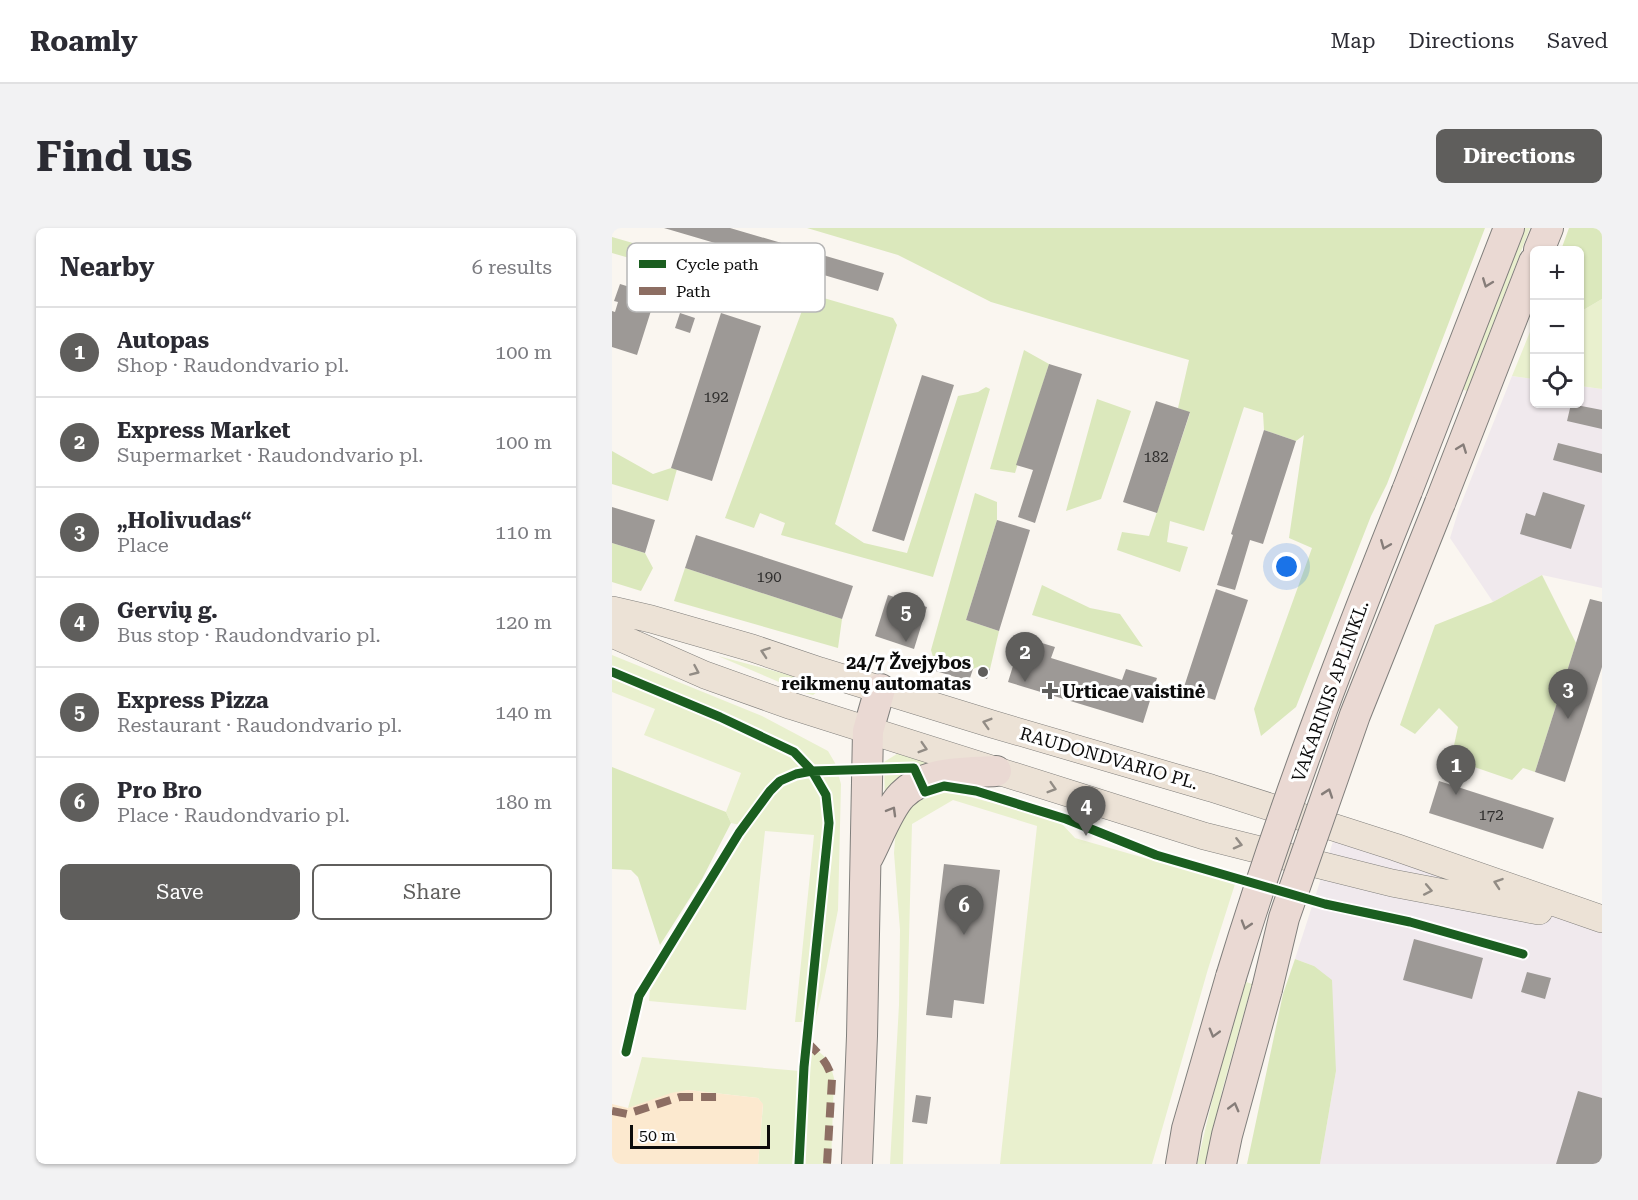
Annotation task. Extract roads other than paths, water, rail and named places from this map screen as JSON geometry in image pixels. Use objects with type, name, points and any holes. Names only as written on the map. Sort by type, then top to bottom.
[{"type":"highway","name":"VAKARINIS APLINKL.","points":[[1181,1164],[1187,1129],[1255,896],[1352,628],[1509,228]]},
{"type":"highway","points":[[1541,246],[1548,228]]},
{"type":"highway","name":"VAKARINIS APLINKL.","points":[[1221,1164],[1284,918],[1351,726],[1530,272]]},
{"type":"highway","points":[[857,1164],[868,731],[880,689]]},
{"type":"highway","points":[[865,862],[901,796],[920,781],[954,773],[996,771]]},
{"type":"highway","points":[[1174,1164],[1187,1129]]},
{"type":"main road","name":"RAUDONDVARIO PL.","points":[[612,610],[752,648],[937,707],[1211,788],[1395,847],[1602,920]]},
{"type":"main road","name":"RAUDONDVARIO PL.","points":[[612,634],[705,675],[792,706],[1204,836],[1392,883],[1602,920]]},
{"type":"place","name":"Express Pizza","points":[[906,642]]},
{"type":"place","name":"24/7 Žvejybos reikmenų automatas","points":[[983,672]]},
{"type":"place","name":"Express Market","points":[[1025,682]]},
{"type":"place","name":"Urticae vaistinė","points":[[1050,691]]},
{"type":"place","name":"„Holivudas“","points":[[1568,719]]},
{"type":"place","name":"Autopas","points":[[1456,795]]},
{"type":"place","name":"Gervių g.","points":[[1086,836]]},
{"type":"place","name":"Pro Bro","points":[[964,935]]}]
